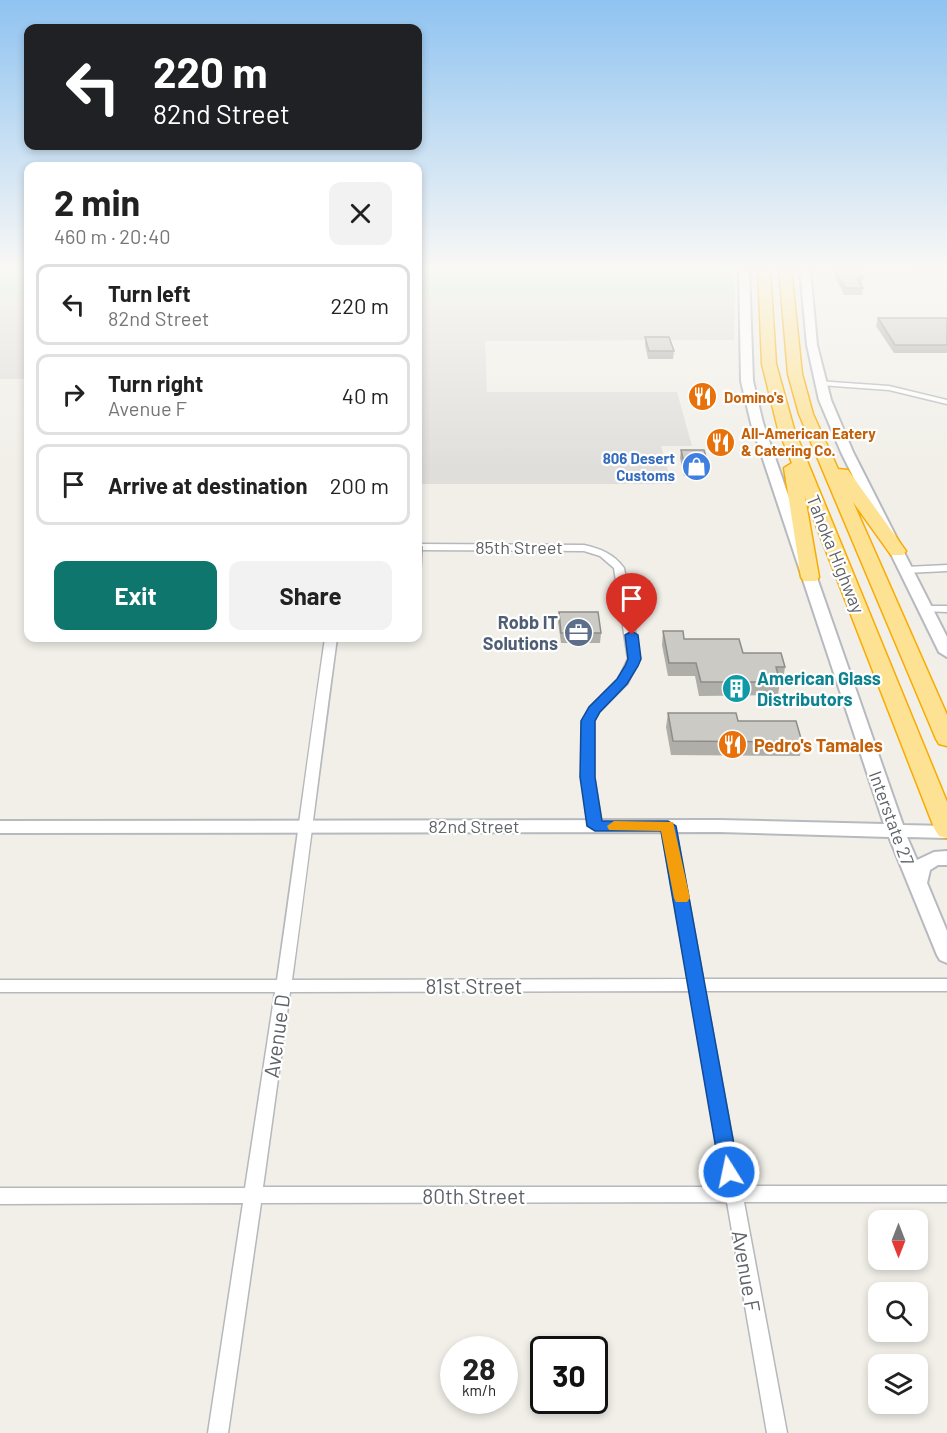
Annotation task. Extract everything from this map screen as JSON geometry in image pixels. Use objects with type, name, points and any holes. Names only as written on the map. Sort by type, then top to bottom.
[{"type":"highway","name":"Tahoka Highway","points":[[768,336],[769,364],[786,429],[947,831]]},
{"type":"highway","name":"Tahoka Highway","points":[[791,336],[795,374],[812,428],[947,739]]},
{"type":"highway","points":[[812,428],[823,441],[862,504],[897,551]]},
{"type":"highway","points":[[786,429],[810,577]]},
{"type":"main road","name":"Tahoka Highway","points":[[745,336],[750,396],[757,423],[810,577]]},
{"type":"main road","points":[[811,336],[820,383],[847,452],[947,652]]},
{"type":"main road","name":"Interstate 27","points":[[810,577],[832,650],[896,832],[947,955]]},
{"type":"main road","name":"82nd Street","points":[[0,827],[668,826],[896,832],[947,831]]},
{"type":"main road","points":[[917,884],[921,866],[934,859],[947,858]]},
{"type":"street","points":[[820,383],[889,388],[947,402]]},
{"type":"street","name":"85th Street","points":[[422,547],[576,547],[595,550],[616,564],[627,608],[634,659],[622,681],[594,710],[588,721],[588,777],[595,826]]},
{"type":"street","points":[[906,570],[947,568]]},
{"type":"street","points":[[926,609],[947,609]]},
{"type":"street","name":"Avenue D","points":[[218,1433],[307,826],[312,770],[330,642]]},
{"type":"street","name":"Avenue F","points":[[668,826],[777,1433]]},
{"type":"street","name":"81st Street","points":[[0,986],[947,985]]},
{"type":"street","name":"80th Street","points":[[0,1196],[947,1194]]},
{"type":"shaded area","points":[[0,336],[24,336],[24,379],[0,379]]},
{"type":"shaded area","points":[[422,336],[734,336],[734,340],[485,341],[487,392],[677,392],[692,446],[661,446],[672,484],[422,484]]},
{"type":"building","points":[[889,336],[947,336],[947,345],[895,345]]},
{"type":"building","points":[[645,337],[669,337],[674,351],[649,351]]},
{"type":"building","points":[[681,450],[704,450],[709,467],[685,467]]},
{"type":"building","points":[[559,612],[598,612],[601,633],[561,633]]},
{"type":"building","points":[[663,631],[683,631],[684,639],[739,639],[743,653],[781,653],[785,667],[776,667],[780,682],[701,682],[696,663],[669,663]]},
{"type":"building","points":[[668,713],[736,713],[738,721],[796,721],[802,742],[673,741]]},
{"type":"slow traffic","points":[[614,826],[668,826],[682,898]]},
{"type":"place","name":"Domino's","points":[[703,397]]},
{"type":"place","name":"All-American Eatery & Catering Co.","points":[[720,442]]},
{"type":"place","name":"806 Desert Customs","points":[[696,467]]},
{"type":"place","name":"Robb IT Solutions","points":[[579,632]]},
{"type":"place","name":"American Glass Distributors","points":[[736,688]]},
{"type":"place","name":"Pedro's Tamales","points":[[733,745]]},
{"type":"route","points":[[632,635],[634,659],[632,666],[622,681],[594,710],[588,721],[586,732],[588,777],[595,826],[668,826],[729,1172]]}]
